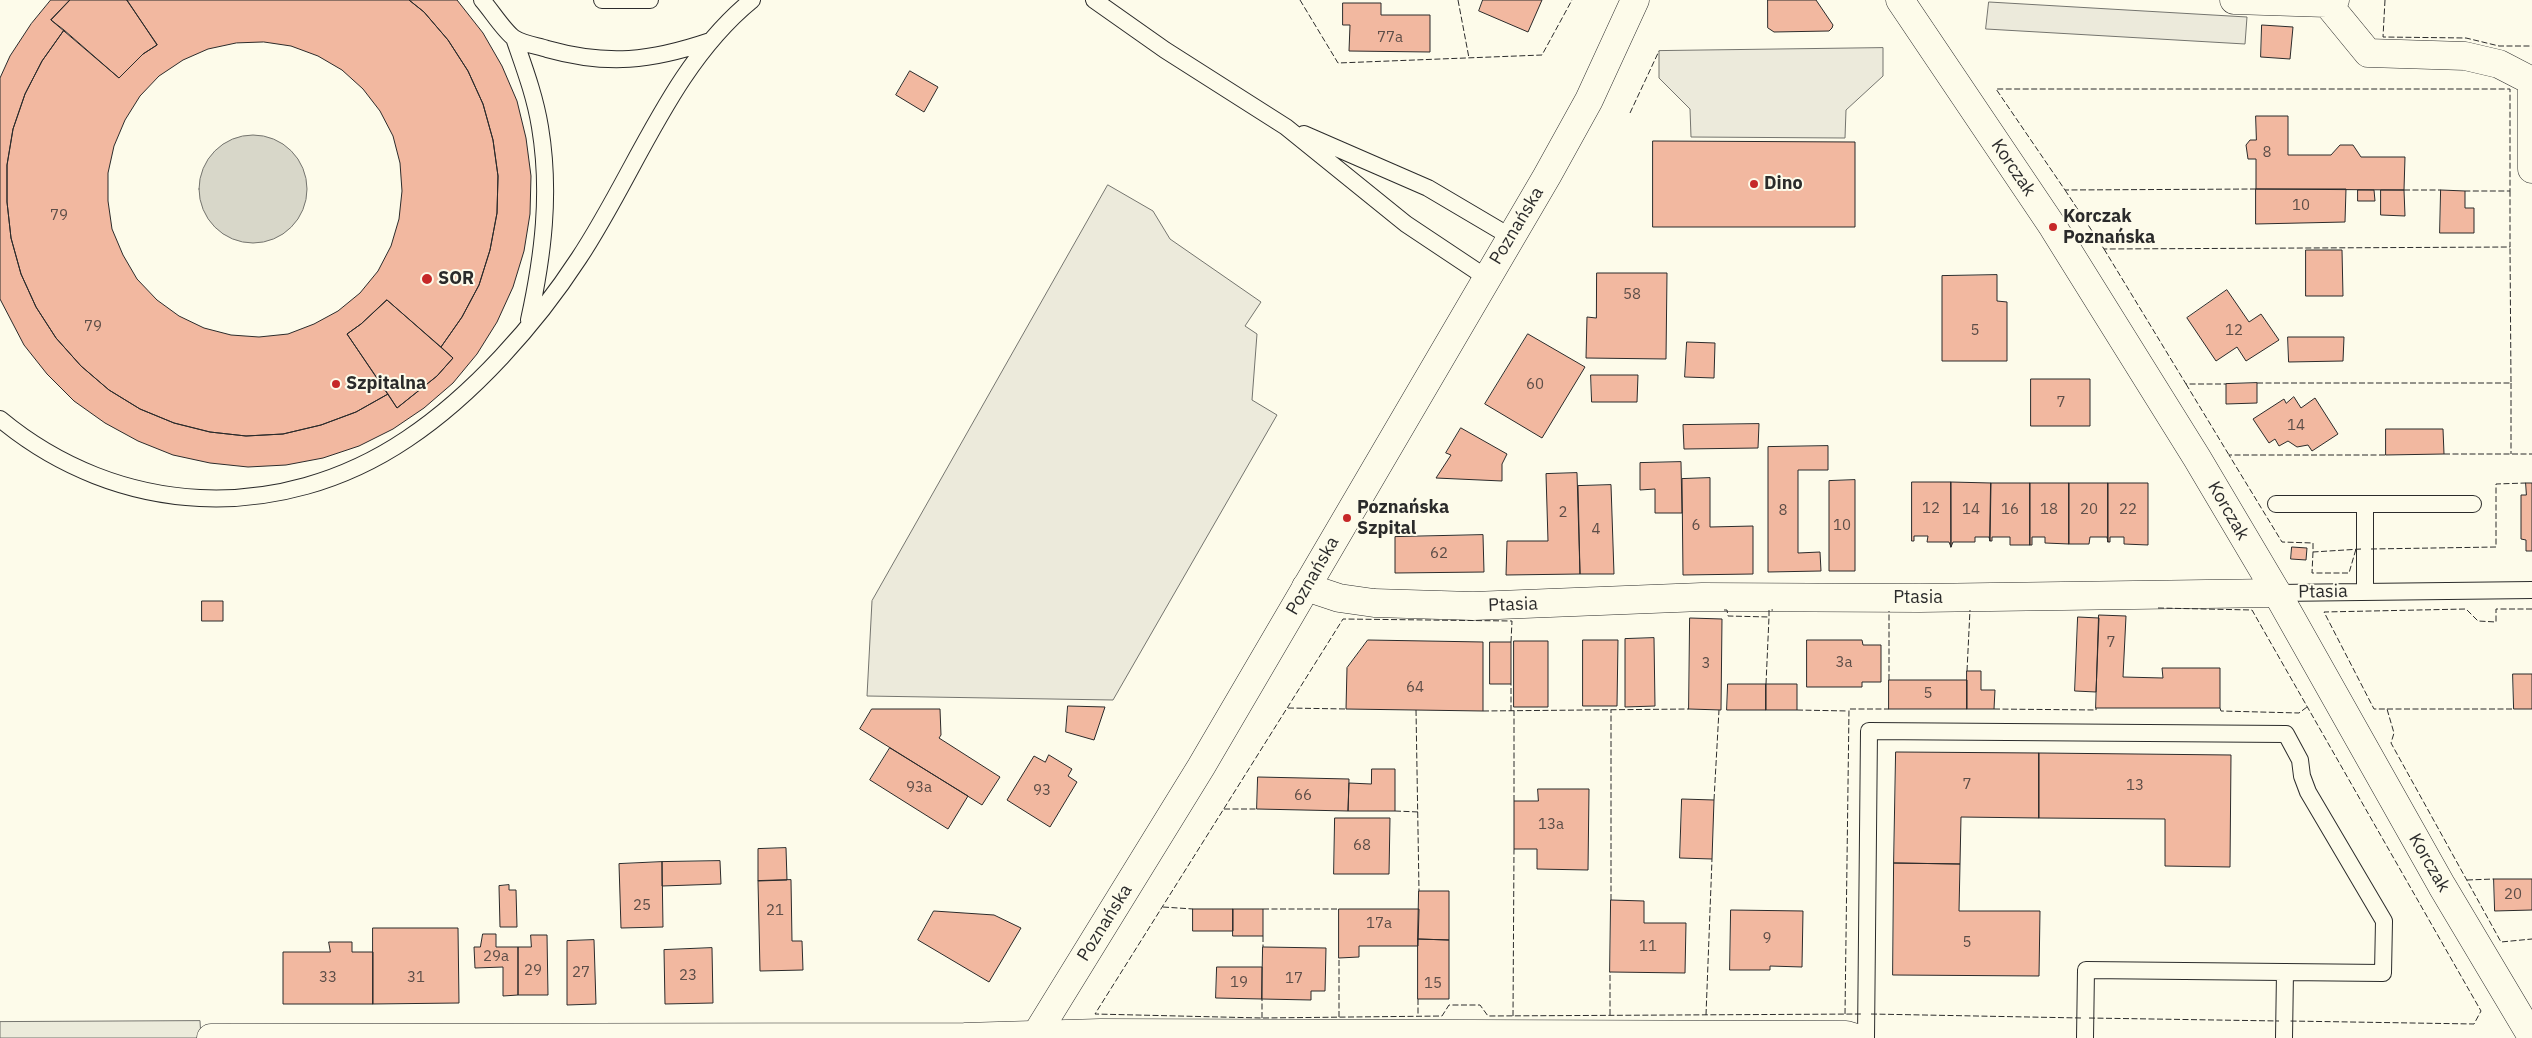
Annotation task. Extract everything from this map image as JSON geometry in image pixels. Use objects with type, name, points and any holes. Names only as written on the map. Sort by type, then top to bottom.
[{"type":"street","name":"Poznańska","points":[[1035,1036],[1201,767],[1511,237],[1589,100],[1635,0]]},
{"type":"street","name":"Korczak","points":[[1900,0],[2116,324],[2277,593],[2389,794],[2532,1037]]},
{"type":"street","points":[[2234,0],[2331,2],[2368,53],[2465,56],[2499,64],[2532,81],[2532,169]]},
{"type":"street","name":"Ptasia","points":[[1306,587],[1339,598],[1374,603],[1473,606],[1702,597],[1920,598],[2277,593]]},
{"type":"street","points":[[211,1038],[1846,1035],[1856,1038]]},
{"type":"lane","points":[[482,0],[514,38],[532,92],[544,163],[544,233],[539,271],[528,325]]},
{"type":"lane","points":[[602,0],[650,0]]},
{"type":"lane","points":[[0,419],[52,457],[110,482],[171,496],[197,499],[224,499],[285,490],[345,472],[406,440],[458,399],[528,325],[578,259],[680,83],[710,41],[752,0]]},
{"type":"lane","points":[[1094,0],[1165,50],[1286,126],[1406,224],[1487,278]]},
{"type":"lane","points":[[514,38],[570,55],[616,61],[659,56],[710,41]]},
{"type":"lane","points":[[1286,126],[1428,188],[1511,237]]},
{"type":"lane","points":[[2276,504],[2473,504]]},
{"type":"lane","points":[[2365,504],[2365,591]]},
{"type":"lane","name":"Ptasia","points":[[2277,593],[2532,590]]},
{"type":"lane","points":[[1866,1038],[1869,731],[2286,734],[2300,760],[2302,776],[2308,792],[2384,921],[2383,973],[2086,970],[2085,1038]]},
{"type":"lane","points":[[2284,1038],[2285,972]]},
{"type":"shaded area","points":[[1989,2],[2247,17],[2245,44],[1986,29]]},
{"type":"shaded area","points":[[1883,48],[1883,76],[1846,110],[1845,138],[1691,137],[1690,109],[1659,78],[1659,51]]},
{"type":"shaded area","points":[[253,135],[274,139],[291,151],[303,168],[307,189],[303,210],[291,227],[274,239],[253,243],[232,239],[215,227],[203,210],[199,189],[203,168],[215,151],[232,139]]},
{"type":"shaded area","points":[[1108,185],[1153,211],[1170,239],[1261,302],[1245,326],[1257,334],[1252,400],[1277,415],[1113,700],[867,696],[872,601]]},
{"type":"shaded area","points":[[200,1021],[201,1038],[0,1038],[0,1022]]},
{"type":"building","points":[[51,0],[70,0],[51,20],[64,30],[42,61],[25,94],[13,129],[7,165],[7,202],[11,238],[21,274],[36,307],[56,338],[81,366],[109,390],[140,409],[174,423],[210,432],[246,436],[283,434],[321,425],[356,412],[388,394],[397,408],[437,376],[453,358],[441,347],[462,317],[479,285],[490,250],[497,213],[498,176],[493,140],[483,104],[468,71],[448,40],[424,12],[409,0],[457,0],[483,33],[502,66],[517,101],[526,138],[531,176],[530,214],[524,251],[513,287],[497,322],[477,354],[453,383],[424,408],[393,429],[359,446],[323,458],[286,465],[248,467],[210,463],[173,455],[138,441],[105,423],[74,401],[47,374],[24,345],[0,299],[0,78],[10,56],[31,24]]},
{"type":"building","points":[[70,0],[127,0],[157,45],[143,54],[119,78],[51,20]]},
{"type":"building","points":[[127,0],[409,0],[424,12],[448,40],[468,71],[483,104],[493,140],[498,176],[497,213],[490,250],[479,285],[462,317],[441,347],[387,300],[347,334],[388,394],[356,412],[321,425],[283,434],[246,436],[210,432],[174,423],[140,409],[109,390],[81,366],[56,338],[36,307],[21,274],[11,238],[7,202],[7,165],[13,129],[25,94],[42,61],[64,30],[119,78],[143,54],[157,45]],"holes":[[[264,42],[291,46],[318,56],[342,70],[363,89],[380,111],[393,136],[400,163],[402,191],[399,219],[391,246],[378,271],[360,293],[338,311],[314,324],[288,334],[259,337],[231,335],[204,328],[179,316],[157,300],[137,279],[123,255],[112,229],[108,201],[108,173],[114,146],[125,120],[140,96],[159,76],[183,60],[208,49],[236,43]]]},
{"type":"building","points":[[1483,0],[1542,0],[1528,32],[1479,11]]},
{"type":"building","points":[[1768,0],[1816,0],[1833,25],[1832,28],[1829,31],[1774,32],[1768,28]]},
{"type":"building","points":[[1343,3],[1381,3],[1381,15],[1430,15],[1430,52],[1349,51],[1350,25],[1343,25]]},
{"type":"building","points":[[2262,25],[2293,27],[2290,59],[2261,57]]},
{"type":"building","points":[[910,71],[938,87],[924,112],[896,95]]},
{"type":"building","points":[[2256,116],[2288,116],[2288,155],[2331,155],[2340,145],[2353,145],[2361,157],[2405,157],[2404,190],[2256,189],[2256,159],[2248,159],[2246,145],[2250,140],[2256,140]]},
{"type":"building","name":"Dino","points":[[1653,141],[1855,142],[1855,227],[1653,227]]},
{"type":"building","points":[[2256,189],[2346,189],[2345,222],[2256,224]]},
{"type":"building","points":[[2358,190],[2374,190],[2375,201],[2358,201]]},
{"type":"building","points":[[2381,190],[2404,190],[2405,216],[2381,215]]},
{"type":"building","points":[[2441,190],[2465,191],[2465,208],[2474,208],[2474,233],[2440,233]]},
{"type":"building","points":[[2306,250],[2342,250],[2343,296],[2306,296]]},
{"type":"building","points":[[1597,273],[1667,273],[1666,359],[1586,358],[1587,317],[1596,318]]},
{"type":"building","points":[[1997,275],[1997,301],[2007,302],[2007,361],[1942,361],[1942,276]]},
{"type":"building","points":[[2227,290],[2249,322],[2261,314],[2279,340],[2246,361],[2237,347],[2216,361],[2187,318]]},
{"type":"building","points":[[387,300],[453,358],[437,376],[397,408],[347,334]]},
{"type":"building","points":[[1528,334],[1585,367],[1542,438],[1485,404]]},
{"type":"building","points":[[2288,337],[2344,337],[2343,361],[2289,362]]},
{"type":"building","points":[[1687,342],[1715,343],[1714,378],[1685,377]]},
{"type":"building","points":[[1591,375],[1638,375],[1637,402],[1592,402]]},
{"type":"building","points":[[2031,379],[2090,379],[2090,426],[2031,426]]},
{"type":"building","points":[[2257,383],[2257,403],[2226,404],[2226,384]]},
{"type":"building","points":[[2294,397],[2301,408],[2315,398],[2338,434],[2312,451],[2308,445],[2297,447],[2288,441],[2279,446],[2275,439],[2269,443],[2253,419],[2284,399],[2286,403]]},
{"type":"building","points":[[1759,424],[1758,448],[1684,449],[1683,425]]},
{"type":"building","points":[[1461,428],[1507,454],[1502,464],[1502,481],[1436,478],[1451,455],[1446,453]]},
{"type":"building","points":[[2386,429],[2443,429],[2444,454],[2386,455]]},
{"type":"building","points":[[1828,446],[1828,470],[1798,470],[1798,553],[1820,552],[1821,571],[1768,572],[1768,447]]},
{"type":"building","points":[[1681,462],[1682,513],[1655,513],[1655,489],[1640,490],[1640,463]]},
{"type":"building","points":[[1577,473],[1580,574],[1506,575],[1507,541],[1548,541],[1546,474]]},
{"type":"building","points":[[1710,478],[1710,527],[1753,526],[1753,574],[1683,575],[1682,479]]},
{"type":"building","points":[[1855,480],[1855,571],[1829,571],[1829,481]]},
{"type":"building","points":[[1912,482],[1951,482],[1951,547],[1949,542],[1927,542],[1928,536],[1914,536],[1914,541],[1912,541]]},
{"type":"building","points":[[1951,482],[1991,483],[1990,541],[1989,537],[1975,537],[1975,542],[1953,542],[1951,547]]},
{"type":"building","points":[[1991,483],[2030,483],[2030,545],[2010,545],[2010,537],[1992,537],[1992,541],[1990,541]]},
{"type":"building","points":[[2030,483],[2069,483],[2069,544],[2045,543],[2045,537],[2032,537],[2032,545],[2030,545]]},
{"type":"building","points":[[2069,483],[2108,483],[2108,542],[2107,537],[2090,537],[2089,544],[2069,544]]},
{"type":"building","points":[[2108,483],[2148,483],[2148,545],[2124,544],[2124,537],[2110,537],[2110,542],[2108,542]]},
{"type":"building","points":[[2526,483],[2532,483],[2532,551],[2526,551],[2526,540],[2521,539],[2521,495],[2526,495]]},
{"type":"building","points":[[1611,485],[1614,574],[1580,574],[1578,486]]},
{"type":"building","points":[[1483,535],[1484,572],[1395,573],[1395,537]]},
{"type":"building","points":[[2292,547],[2307,548],[2306,560],[2291,559]]},
{"type":"building","points":[[202,601],[223,601],[223,621],[202,621]]},
{"type":"building","points":[[2099,615],[2126,616],[2123,677],[2163,678],[2162,668],[2220,668],[2220,708],[2096,708]]},
{"type":"building","points":[[2078,617],[2099,618],[2096,692],[2075,691]]},
{"type":"building","points":[[1690,618],[1722,619],[1721,710],[1689,709]]},
{"type":"building","points":[[1654,638],[1655,706],[1625,707],[1625,639]]},
{"type":"building","points":[[1368,640],[1483,642],[1483,711],[1346,709],[1347,668]]},
{"type":"building","points":[[1583,640],[1618,640],[1617,706],[1583,706]]},
{"type":"building","points":[[1807,640],[1862,640],[1863,645],[1881,645],[1881,682],[1862,682],[1862,687],[1807,687]]},
{"type":"building","points":[[1514,641],[1548,641],[1548,707],[1514,707]]},
{"type":"building","points":[[1490,642],[1511,642],[1511,684],[1490,684]]},
{"type":"building","points":[[1967,671],[1981,671],[1981,690],[1995,690],[1994,709],[1967,709]]},
{"type":"building","points":[[2513,674],[2532,674],[2532,709],[2514,709]]},
{"type":"building","points":[[1889,680],[1967,680],[1967,709],[1889,709]]},
{"type":"building","points":[[1728,684],[1766,684],[1766,710],[1727,710]]},
{"type":"building","points":[[1766,684],[1797,684],[1797,710],[1766,710]]},
{"type":"building","points":[[1068,706],[1105,707],[1094,740],[1066,732]]},
{"type":"building","points":[[872,709],[940,709],[941,735],[939,738],[1000,777],[982,805],[860,729]]},
{"type":"building","points":[[890,748],[968,796],[948,829],[870,780]]},
{"type":"building","points":[[1896,752],[2039,753],[2039,818],[1961,817],[1960,864],[1894,863]]},
{"type":"building","points":[[2039,753],[2231,755],[2230,867],[2165,866],[2165,819],[2039,818]]},
{"type":"building","points":[[1049,755],[1072,769],[1068,776],[1077,782],[1050,827],[1007,800],[1034,756],[1045,762]]},
{"type":"building","points":[[1372,769],[1395,769],[1395,811],[1348,811],[1349,783],[1371,784]]},
{"type":"building","points":[[1258,777],[1349,779],[1348,811],[1257,809]]},
{"type":"building","points":[[1538,789],[1589,789],[1588,870],[1537,869],[1537,849],[1514,849],[1514,801],[1538,801]]},
{"type":"building","points":[[1682,799],[1714,800],[1712,859],[1680,858]]},
{"type":"building","points":[[1335,818],[1390,818],[1389,874],[1334,874]]},
{"type":"building","points":[[786,848],[787,880],[758,881],[758,849]]},
{"type":"building","points":[[720,861],[721,884],[662,886],[662,862]]},
{"type":"building","points":[[662,862],[663,927],[621,928],[619,864]]},
{"type":"building","points":[[1894,863],[1960,864],[1959,911],[2040,911],[2039,976],[1893,975]]},
{"type":"building","points":[[2494,879],[2532,879],[2532,910],[2495,911]]},
{"type":"building","points":[[791,880],[792,941],[802,941],[803,970],[760,971],[758,881]]},
{"type":"building","points":[[509,885],[509,890],[516,890],[517,927],[500,927],[499,886]]},
{"type":"building","points":[[1419,891],[1449,891],[1449,940],[1418,939]]},
{"type":"building","points":[[1611,900],[1644,901],[1644,923],[1686,923],[1685,973],[1610,972]]},
{"type":"building","points":[[1193,909],[1233,909],[1233,931],[1193,931]]},
{"type":"building","points":[[1233,909],[1263,909],[1263,936],[1233,936]]},
{"type":"building","points":[[1339,909],[1419,909],[1418,946],[1359,946],[1359,957],[1339,958]]},
{"type":"building","points":[[1731,910],[1803,911],[1802,967],[1770,966],[1770,970],[1730,970]]},
{"type":"building","points":[[934,911],[994,915],[1021,928],[989,982],[918,940]]},
{"type":"building","points":[[373,928],[458,928],[459,1003],[373,1004]]},
{"type":"building","points":[[483,934],[496,934],[496,947],[518,947],[518,995],[503,996],[503,967],[475,968],[474,947],[480,947]]},
{"type":"building","points":[[531,935],[547,935],[548,995],[518,995],[518,947],[531,947]]},
{"type":"building","points":[[1418,939],[1449,940],[1449,999],[1418,999]]},
{"type":"building","points":[[594,940],[596,1004],[567,1005],[567,941]]},
{"type":"building","points":[[329,942],[352,942],[352,952],[373,952],[373,1004],[283,1004],[283,952],[330,952]]},
{"type":"building","points":[[1263,947],[1326,948],[1325,991],[1311,991],[1311,1000],[1262,999]]},
{"type":"building","points":[[712,948],[713,1003],[665,1004],[664,950]]},
{"type":"building","points":[[1217,967],[1262,967],[1262,999],[1216,998]]},
{"type":"fence","points":[[1300,0],[1338,63],[1542,55],[1572,0]]},
{"type":"fence","points":[[1458,0],[1469,58]]},
{"type":"fence","points":[[2385,0],[2383,37],[2466,38],[2499,46],[2532,46]]},
{"type":"fence","points":[[1630,113],[1659,51]]},
{"type":"fence","points":[[2256,189],[2065,190],[1996,89],[2510,89],[2510,191],[2465,191]]},
{"type":"fence","points":[[2065,190],[2104,249],[2510,247],[2510,191]]},
{"type":"fence","points":[[2404,190],[2441,190]]},
{"type":"fence","points":[[2257,383],[2511,383],[2510,247]]},
{"type":"fence","points":[[2104,249],[2186,384],[2226,384]]},
{"type":"fence","points":[[2511,383],[2511,454]]},
{"type":"fence","points":[[2186,384],[2229,455]]},
{"type":"fence","points":[[2444,454],[2532,454]]},
{"type":"fence","points":[[2361,549],[2313,552],[2313,543],[2282,542],[2229,455],[2386,455]]},
{"type":"fence","points":[[2371,549],[2496,547],[2496,484],[2526,483]]},
{"type":"fence","points":[[2313,552],[2312,573],[2349,573],[2356,549]]},
{"type":"fence","points":[[2158,608],[2252,610],[2481,1011],[2474,1024],[2289,1021]]},
{"type":"fence","points":[[2532,609],[2496,609],[2496,622],[2478,621],[2466,609],[2324,612],[2374,709],[2387,709],[2394,733],[2391,743],[2501,942],[2532,939]]},
{"type":"fence","points":[[1724,610],[1727,610],[1728,616],[1769,617],[1769,610],[1773,610]]},
{"type":"fence","points":[[1967,671],[1970,610]]},
{"type":"fence","points":[[1889,611],[1889,680]]},
{"type":"fence","points":[[1766,684],[1769,617]]},
{"type":"fence","points":[[1511,642],[1512,621],[1343,619],[1095,1014],[1262,1018],[1442,1016],[1449,1005],[1480,1005],[1488,1016],[1861,1014]]},
{"type":"fence","points":[[1511,684],[1511,711]]},
{"type":"fence","points":[[2220,708],[2221,711],[2299,713],[2307,707]]},
{"type":"fence","points":[[1288,708],[1346,709]]},
{"type":"fence","points":[[1994,709],[2096,710],[2096,708]]},
{"type":"fence","points":[[1483,711],[1689,709]]},
{"type":"fence","points":[[1845,1014],[1849,709],[1889,709]]},
{"type":"fence","points":[[2387,709],[2514,709]]},
{"type":"fence","points":[[1416,710],[1419,891]]},
{"type":"fence","points":[[1611,710],[1611,900]]},
{"type":"fence","points":[[1714,800],[1719,710]]},
{"type":"fence","points":[[1797,710],[1848,711]]},
{"type":"fence","points":[[1514,711],[1514,801]]},
{"type":"fence","points":[[1224,809],[1257,809]]},
{"type":"fence","points":[[1395,811],[1419,812]]},
{"type":"fence","points":[[1513,1016],[1514,849]]},
{"type":"fence","points":[[1706,1015],[1712,859]]},
{"type":"fence","points":[[2467,880],[2494,879]]},
{"type":"fence","points":[[1163,907],[1193,909]]},
{"type":"fence","points":[[1263,909],[1339,909]]},
{"type":"fence","points":[[1263,936],[1263,947]]},
{"type":"fence","points":[[1339,958],[1339,1017]]},
{"type":"fence","points":[[1610,972],[1610,1015]]},
{"type":"fence","points":[[1262,999],[1262,1018]]},
{"type":"fence","points":[[1418,999],[1418,1016]]},
{"type":"fence","points":[[1871,1014],[2081,1018]]},
{"type":"fence","points":[[2089,1018],[2279,1021]]},
{"type":"place","name":"Dino","points":[[1754,184]]},
{"type":"place","name":"Korczak Poznańska","points":[[2053,227]]},
{"type":"place","name":"SOR","points":[[427,279]]},
{"type":"place","name":"Szpitalna","points":[[336,384]]},
{"type":"place","name":"Poznańska Szpital","points":[[1347,518]]}]
